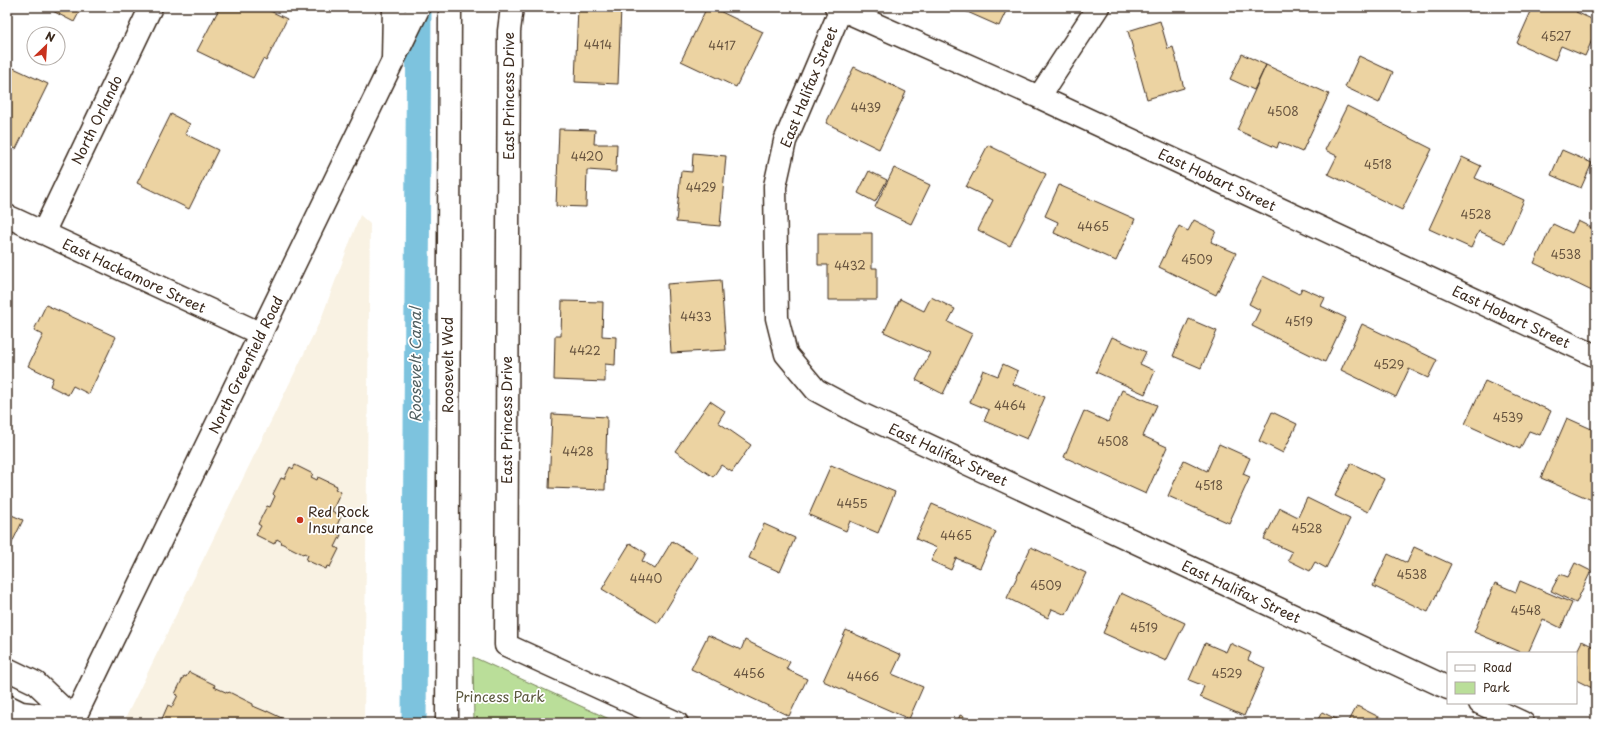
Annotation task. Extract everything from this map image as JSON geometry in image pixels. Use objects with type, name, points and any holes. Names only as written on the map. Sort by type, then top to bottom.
[{"type":"street","name":"North Orlando","points":[[43,233],[151,7]]},
{"type":"street","points":[[394,7],[396,53]]},
{"type":"street","name":"North Greenfield Road","points":[[73,721],[418,7]]},
{"type":"street","name":"Roosevelt Wcd","points":[[447,723],[450,7]]},
{"type":"street","name":"East Princess Drive","points":[[512,7],[510,10],[509,31],[506,645],[677,723]]},
{"type":"street","points":[[1039,97],[1098,7]]},
{"type":"street","name":"East Hobart Street","points":[[839,8],[1039,97],[1596,356]]},
{"type":"street","name":"East Halifax Street","points":[[839,8],[785,141],[775,186],[777,318],[786,354],[816,390],[866,417],[1447,688]]},
{"type":"street","name":"East Hackamore Street","points":[[7,216],[261,334]]},
{"type":"street","points":[[7,669],[36,683],[73,721]]},
{"type":"street","points":[[1482,704],[1523,723]]},
{"type":"street","points":[[7,706],[21,713],[73,721]]},
{"type":"shaded area","points":[[360,215],[370,224],[364,723],[123,723],[321,319]]},
{"type":"green space","name":"Princess Park","points":[[473,657],[618,723],[474,723]]},
{"type":"building","points":[[45,7],[82,7],[74,22]]},
{"type":"building","points":[[220,7],[262,7],[287,19],[266,61],[263,59],[253,78],[197,51]]},
{"type":"building","points":[[578,7],[621,7],[618,84],[575,82]]},
{"type":"building","points":[[707,7],[711,7],[763,32],[736,87],[681,61]]},
{"type":"building","points":[[956,7],[1008,7],[999,26]]},
{"type":"building","points":[[1533,7],[1579,7],[1576,12],[1596,21],[1596,31],[1585,56],[1561,46],[1555,60],[1517,43]]},
{"type":"building","points":[[1160,21],[1168,49],[1173,47],[1184,88],[1147,99],[1128,31]]},
{"type":"building","points":[[1242,54],[1266,65],[1254,90],[1230,79]]},
{"type":"building","points":[[1359,56],[1393,72],[1379,103],[1345,87]]},
{"type":"building","points":[[7,65],[48,84],[16,149],[7,145]]},
{"type":"building","points":[[1266,65],[1329,94],[1302,152],[1279,142],[1277,148],[1237,130]]},
{"type":"building","points":[[854,67],[906,92],[879,149],[826,123]]},
{"type":"building","points":[[1347,106],[1432,149],[1402,210],[1328,174],[1337,156],[1325,150]]},
{"type":"building","points":[[171,114],[190,124],[185,134],[218,150],[189,209],[137,183]]},
{"type":"building","points":[[559,129],[595,130],[594,144],[617,144],[616,172],[587,170],[586,207],[556,206]]},
{"type":"building","points":[[988,145],[1046,174],[1010,246],[978,230],[993,200],[966,187]]},
{"type":"building","points":[[1562,150],[1592,163],[1581,188],[1551,175]]},
{"type":"building","points":[[693,153],[726,156],[720,226],[676,222],[681,171],[692,172]]},
{"type":"building","points":[[1462,157],[1481,166],[1475,178],[1524,200],[1505,243],[1479,231],[1471,248],[1429,229]]},
{"type":"building","points":[[894,168],[930,185],[911,224],[875,207]]},
{"type":"building","points":[[869,171],[887,180],[875,202],[858,193]]},
{"type":"building","points":[[1059,185],[1135,219],[1116,261],[1054,233],[1058,222],[1045,216]]},
{"type":"building","points":[[1194,220],[1216,231],[1211,242],[1236,253],[1216,295],[1159,267],[1179,226],[1188,231]]},
{"type":"building","points":[[1578,221],[1596,230],[1596,253],[1594,257],[1596,258],[1596,293],[1534,263],[1553,224],[1572,233]]},
{"type":"building","points":[[818,233],[872,233],[872,268],[877,268],[877,300],[828,300],[828,265],[818,265]]},
{"type":"building","points":[[1263,276],[1299,294],[1302,288],[1325,298],[1321,306],[1346,318],[1325,362],[1252,326],[1260,310],[1249,304]]},
{"type":"building","points":[[721,280],[726,350],[671,353],[667,284]]},
{"type":"building","points":[[931,297],[955,309],[948,322],[972,334],[943,394],[916,380],[930,353],[884,332],[900,299],[924,311]]},
{"type":"building","points":[[562,301],[603,302],[602,336],[616,337],[615,365],[605,364],[605,382],[554,380],[555,336],[561,336]]},
{"type":"building","points":[[46,305],[116,337],[89,394],[73,386],[68,395],[50,386],[53,378],[28,366],[43,335],[34,330]]},
{"type":"building","points":[[1189,319],[1217,331],[1201,368],[1173,356]]},
{"type":"building","points":[[1362,324],[1437,360],[1428,378],[1409,369],[1396,397],[1341,370]]},
{"type":"building","points":[[1112,337],[1146,352],[1140,364],[1155,371],[1145,394],[1096,372]]},
{"type":"building","points":[[1003,364],[1018,371],[1013,384],[1045,397],[1027,439],[984,421],[989,410],[970,402],[983,370],[998,376]]},
{"type":"building","points":[[1485,381],[1551,411],[1540,435],[1529,431],[1520,449],[1465,424]]},
{"type":"building","points":[[1122,390],[1157,405],[1143,436],[1167,447],[1146,494],[1064,457],[1084,411],[1108,422]]},
{"type":"building","points":[[710,401],[725,411],[718,422],[751,445],[732,472],[721,465],[713,477],[675,451]]},
{"type":"building","points":[[1272,412],[1297,424],[1283,453],[1259,441]]},
{"type":"building","points":[[552,414],[607,417],[605,490],[549,488]]},
{"type":"building","points":[[1567,418],[1596,431],[1596,497],[1594,501],[1541,478]]},
{"type":"building","points":[[1219,444],[1250,458],[1243,474],[1250,477],[1229,523],[1168,496],[1184,460],[1207,471]]},
{"type":"building","points":[[1351,463],[1384,479],[1368,512],[1335,496]]},
{"type":"building","name":"Red Rock Insurance","points":[[295,465],[313,474],[311,477],[317,480],[318,477],[337,486],[335,489],[341,492],[332,511],[341,516],[334,532],[341,535],[335,547],[339,549],[330,567],[327,566],[326,569],[306,560],[308,555],[281,543],[282,542],[277,539],[274,544],[256,535],[261,526],[258,524],[267,506],[270,507],[275,496],[273,494],[281,478],[284,479],[290,467],[293,469]]},
{"type":"building","points":[[831,465],[895,492],[878,533],[850,521],[846,531],[809,515]]},
{"type":"building","points":[[1307,498],[1350,519],[1326,568],[1315,562],[1310,571],[1288,560],[1292,552],[1264,539],[1280,508],[1298,517]]},
{"type":"building","points":[[932,504],[996,532],[980,568],[956,558],[951,570],[931,561],[937,548],[916,539]]},
{"type":"building","points":[[7,513],[23,520],[7,553]]},
{"type":"building","points":[[764,524],[795,538],[780,572],[749,558]]},
{"type":"building","points":[[672,541],[698,557],[658,623],[602,589],[630,543],[646,553],[642,561],[655,569]]},
{"type":"building","points":[[1031,547],[1086,573],[1066,615],[1052,609],[1048,618],[1007,598]]},
{"type":"building","points":[[1414,547],[1451,564],[1428,612],[1373,586],[1388,554],[1407,563]]},
{"type":"building","points":[[1575,563],[1591,571],[1576,603],[1551,591],[1560,574],[1568,577]]},
{"type":"building","points":[[1520,581],[1572,603],[1561,628],[1543,619],[1528,652],[1521,652],[1474,632],[1495,583],[1516,592]]},
{"type":"building","points":[[1121,593],[1185,623],[1166,661],[1103,633]]},
{"type":"building","points":[[846,630],[901,655],[892,674],[923,687],[909,719],[823,681]]},
{"type":"building","points":[[708,635],[741,650],[745,640],[790,662],[786,669],[807,679],[789,716],[691,669]]},
{"type":"building","points":[[1582,641],[1596,648],[1596,690],[1577,680],[1576,652]]},
{"type":"building","points":[[1205,643],[1226,652],[1230,643],[1251,653],[1248,660],[1265,668],[1244,716],[1200,697],[1204,686],[1189,680]]},
{"type":"building","points":[[189,672],[215,685],[214,687],[228,693],[229,692],[253,704],[253,706],[292,723],[166,723],[161,721],[168,705],[172,707],[178,695],[175,694],[184,676],[186,677]]},
{"type":"building","points":[[1357,706],[1391,723],[1348,723]]},
{"type":"building","points":[[1322,712],[1344,723],[1316,723]]},
{"type":"building","points":[[960,715],[977,723],[957,723]]},
{"type":"waterway","name":"Roosevelt Canal","points":[[414,723],[419,7]]},
{"type":"place","name":"Red Rock Insurance","points":[[300,520]]}]
